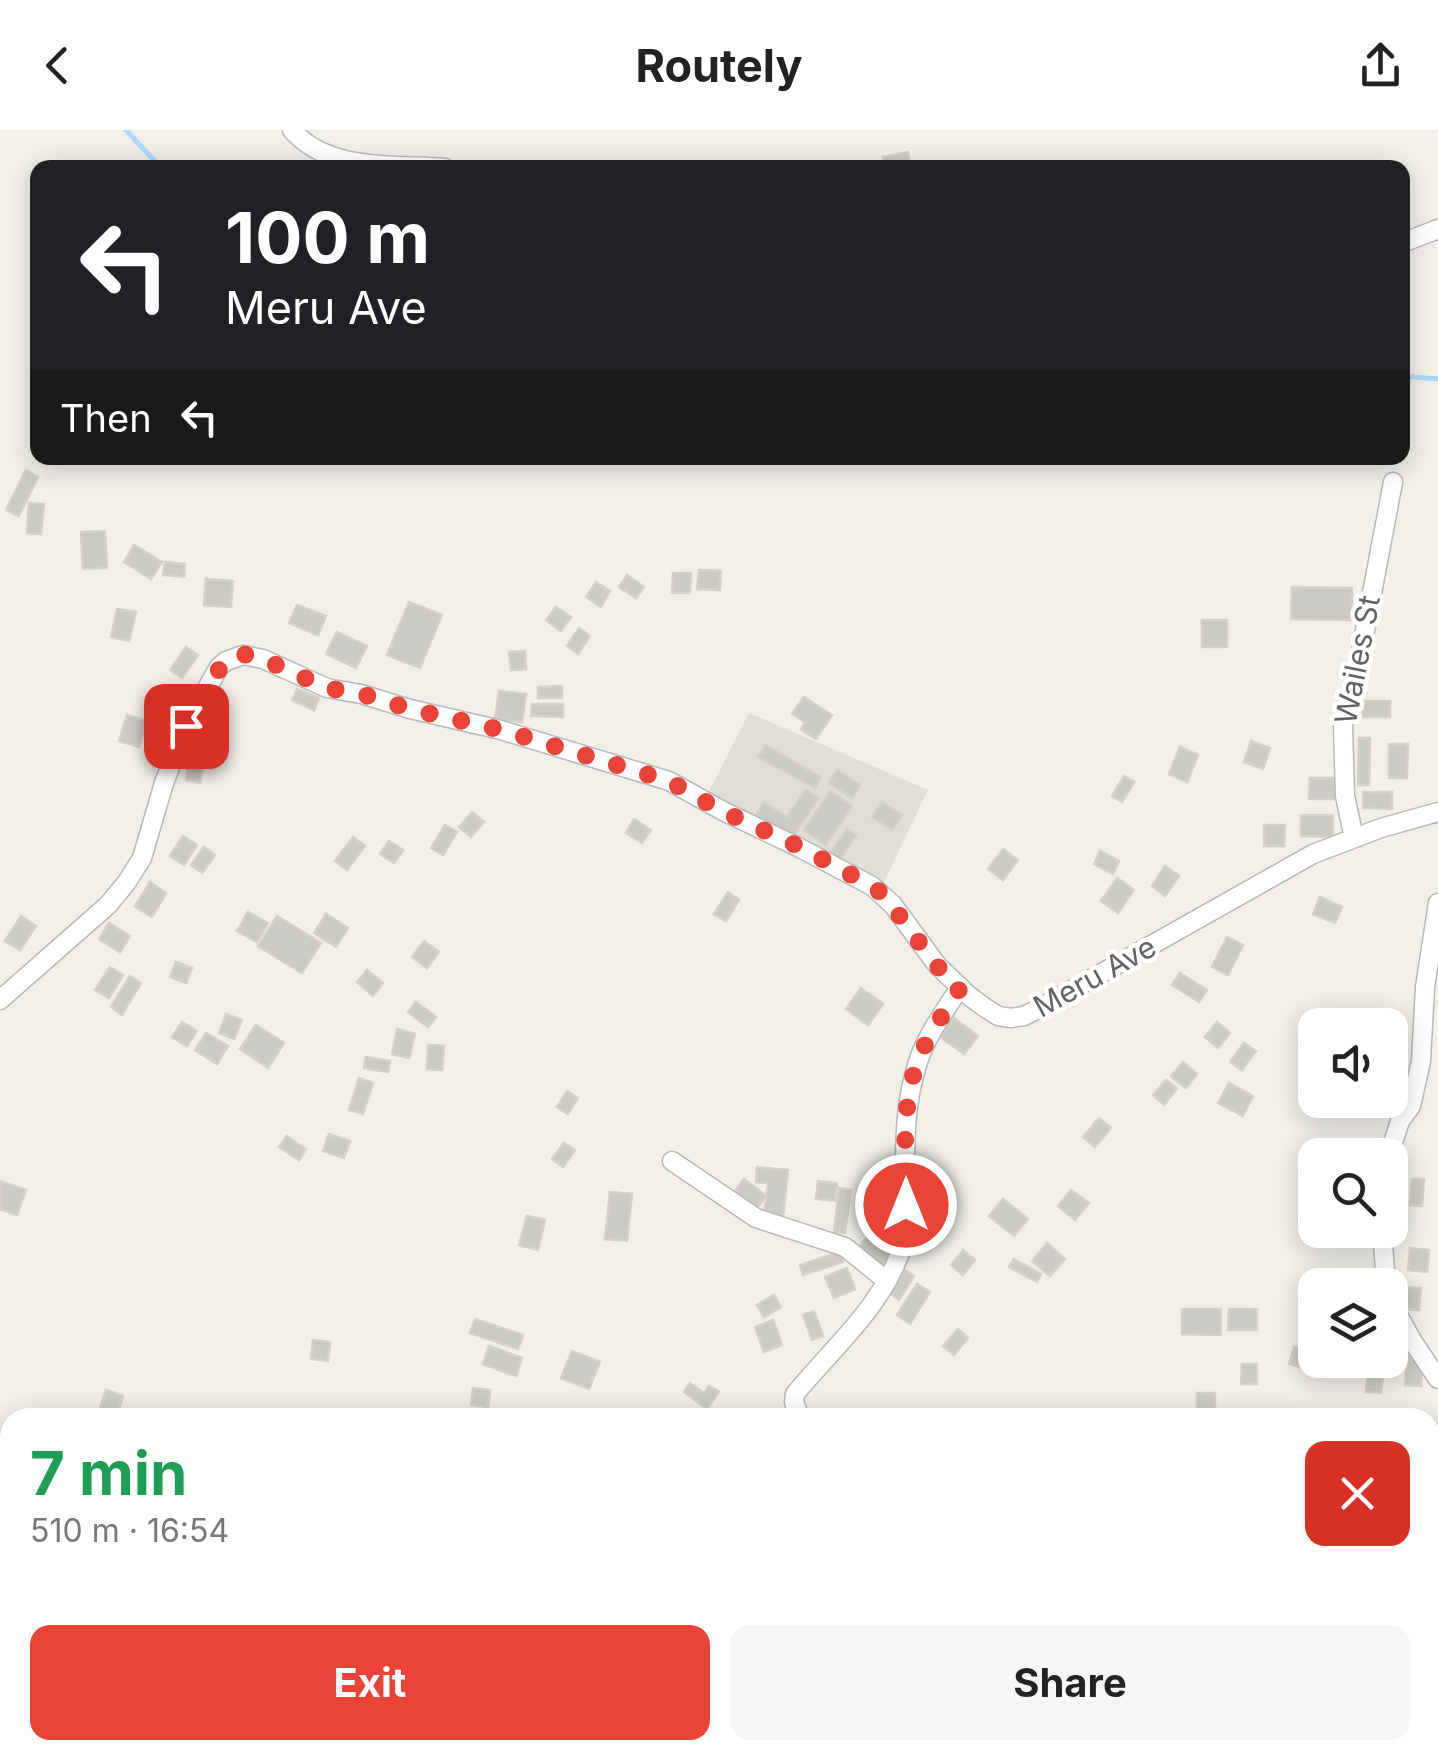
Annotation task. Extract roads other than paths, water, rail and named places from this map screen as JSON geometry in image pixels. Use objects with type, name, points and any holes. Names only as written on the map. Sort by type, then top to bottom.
[{"type":"street","points":[[292,130],[300,139],[343,160]]},
{"type":"street","points":[[1410,240],[1438,228]]},
{"type":"street","name":"Wailes St","points":[[1354,838],[1346,796],[1343,724],[1360,657],[1393,482]]},
{"type":"street","name":"Meru Ave","points":[[0,1000],[108,905],[127,882],[142,858],[186,726],[220,668],[243,654],[327,688],[502,730],[669,781],[872,886],[884,895],[937,966],[998,1016],[1024,1016],[1313,854],[1438,812]]},
{"type":"street","points":[[1395,1138],[1411,1106],[1421,1061],[1425,987],[1438,903]]},
{"type":"street","points":[[796,1408],[795,1394],[869,1310],[900,1258],[905,1239],[905,1115],[913,1079],[926,1043],[960,988]]},
{"type":"street","points":[[672,1161],[756,1218],[844,1246],[887,1282]]},
{"type":"street","points":[[1408,1333],[1438,1380]]},
{"type":"waterway","points":[[126,130],[154,160]]},
{"type":"waterway","points":[[1410,377],[1438,379]]}]
